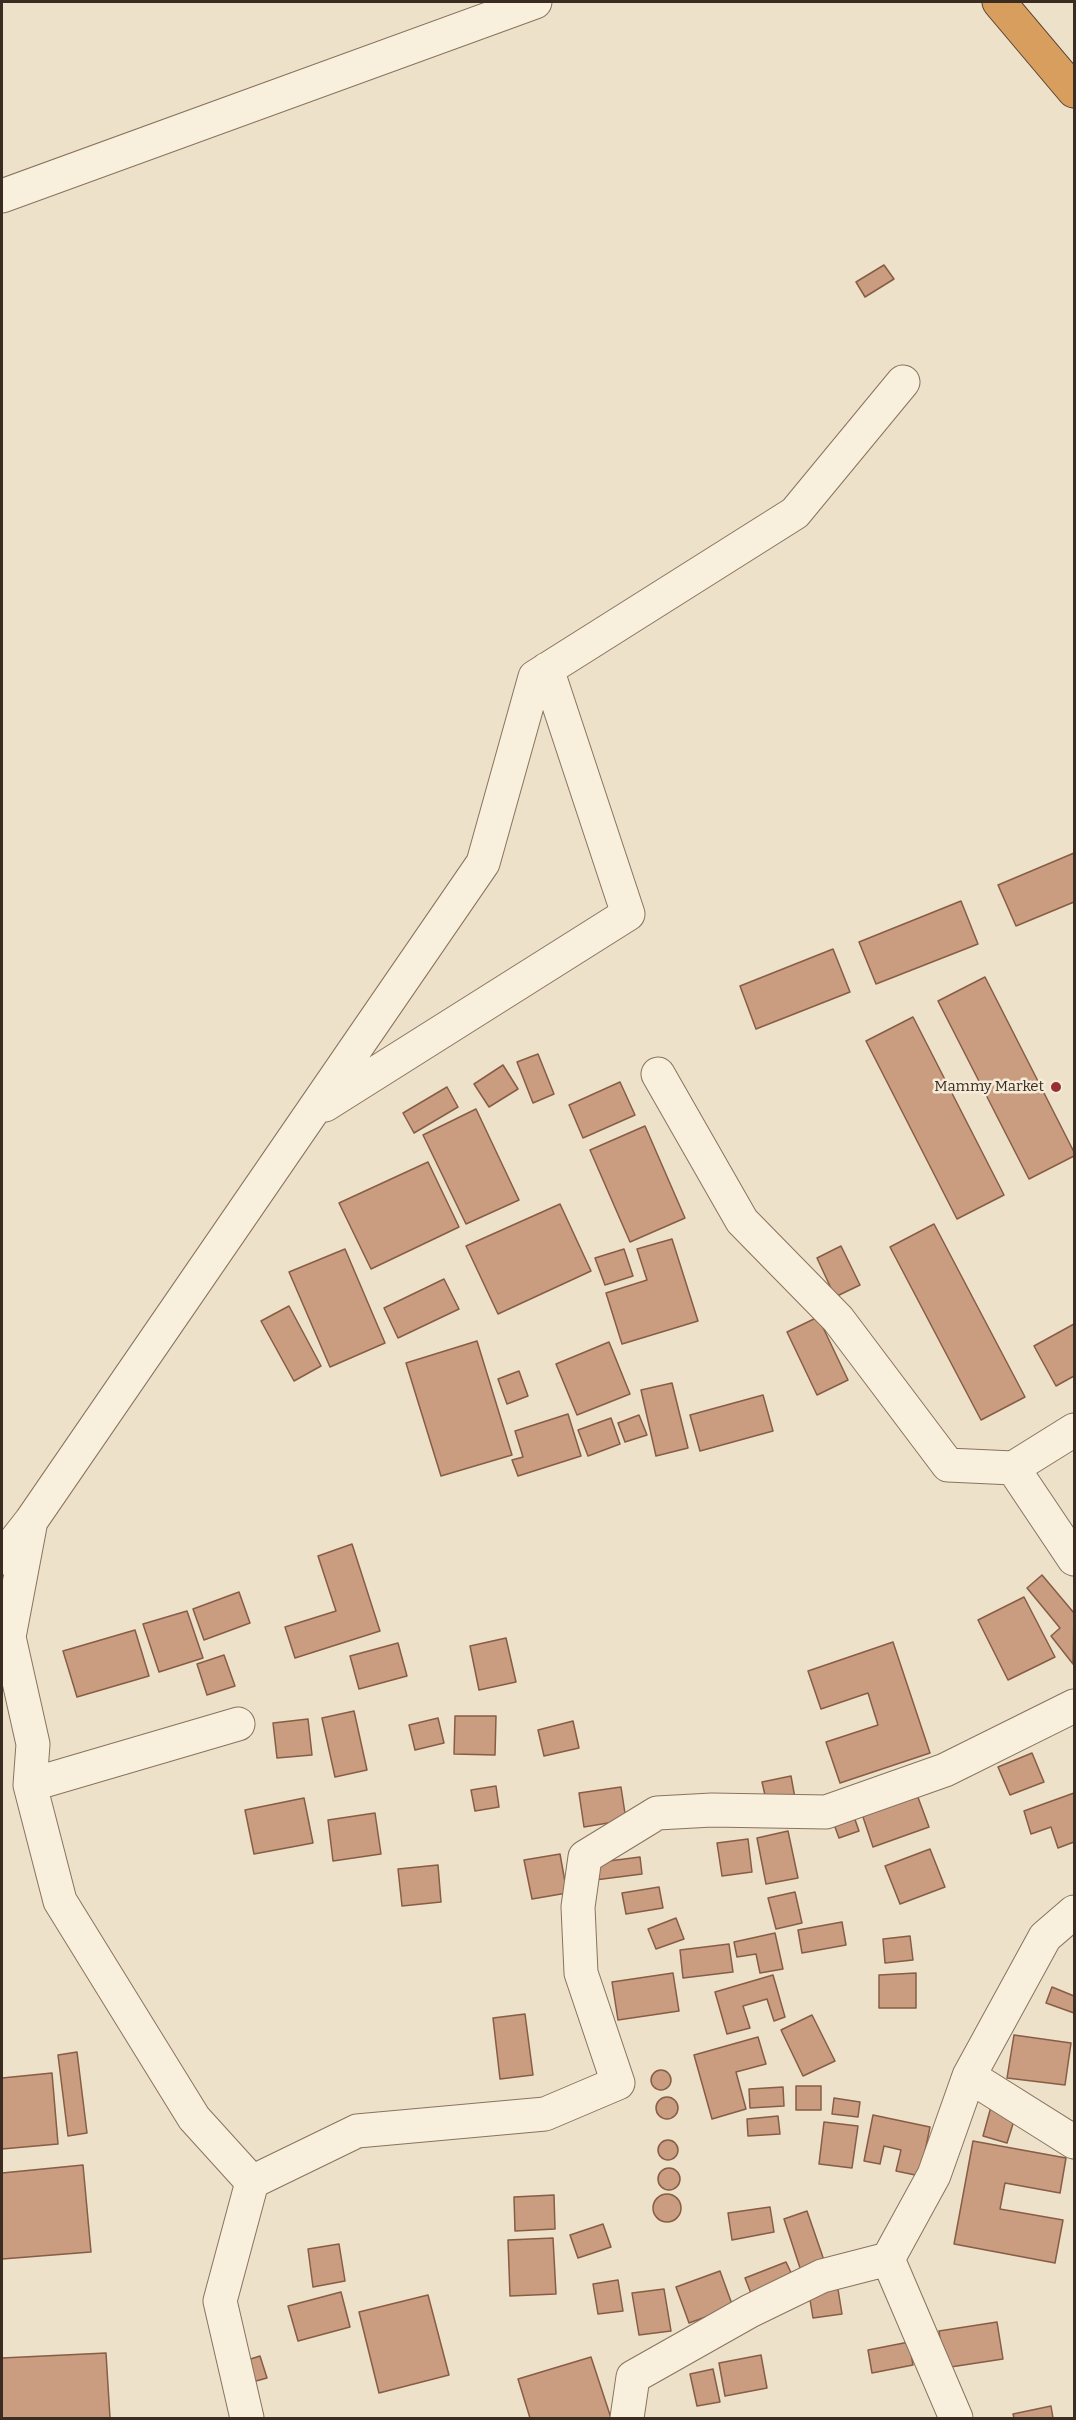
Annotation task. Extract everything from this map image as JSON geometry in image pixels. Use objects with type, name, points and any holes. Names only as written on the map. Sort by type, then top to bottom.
[{"type":"highway","points":[[999,2],[1074,91]]},
{"type":"street","points":[[2,196],[535,2]]},
{"type":"street","points":[[2,1558],[31,1521],[483,863],[535,677],[795,513],[903,382]]},
{"type":"street","points":[[314,1112],[628,915],[547,669]]},
{"type":"street","points":[[658,1074],[742,1221],[838,1319],[948,1465],[1013,1468],[1074,1430]]},
{"type":"street","points":[[1013,1468],[1074,1559]]},
{"type":"street","points":[[31,1521],[9,1637],[33,1744],[30,1785],[60,1901],[194,2118],[252,2182]]},
{"type":"street","points":[[247,2418],[220,2301],[252,2182],[357,2131],[545,2114],[618,2083],[581,1973],[579,1906],[585,1857],[657,1813],[712,1810],[826,1812],[945,1770],[1074,1706]]},
{"type":"street","points":[[30,1785],[238,1724]]},
{"type":"street","points":[[627,2418],[633,2377],[750,2311],[822,2276],[888,2259],[934,2175],[969,2076],[1045,1937],[1074,1912]]},
{"type":"street","points":[[969,2076],[1074,2142]]},
{"type":"street","points":[[888,2259],[956,2418]]},
{"type":"building","points":[[884,265],[894,279],[865,297],[856,282]]},
{"type":"building","points":[[1074,853],[1074,902],[1016,926],[998,885]]},
{"type":"building","points":[[961,901],[978,944],[876,984],[859,942]]},
{"type":"building","points":[[833,949],[850,992],[756,1029],[740,986]]},
{"type":"building","points":[[985,977],[1074,1152],[1074,1156],[1029,1179],[938,1001]]},
{"type":"building","points":[[913,1017],[1004,1195],[957,1219],[866,1041]]},
{"type":"building","points":[[538,1054],[554,1094],[533,1103],[517,1062]]},
{"type":"building","points":[[503,1065],[518,1089],[489,1107],[474,1084]]},
{"type":"building","points":[[620,1082],[635,1115],[583,1138],[569,1105]]},
{"type":"building","points":[[447,1087],[458,1107],[414,1133],[403,1113]]},
{"type":"building","points":[[476,1109],[519,1200],[466,1224],[423,1135]]},
{"type":"building","points":[[645,1126],[685,1218],[630,1242],[590,1150]]},
{"type":"building","points":[[428,1162],[459,1227],[371,1269],[339,1203]]},
{"type":"building","points":[[560,1204],[591,1271],[498,1314],[466,1246]]},
{"type":"building","points":[[934,1224],[1025,1397],[981,1420],[890,1247]]},
{"type":"building","points":[[672,1239],[698,1321],[622,1344],[606,1293],[647,1280],[637,1249]]},
{"type":"building","points":[[841,1246],[860,1285],[835,1297],[817,1258]]},
{"type":"building","points":[[345,1249],[385,1343],[330,1367],[289,1272]]},
{"type":"building","points":[[624,1249],[633,1276],[605,1285],[595,1258]]},
{"type":"building","points":[[444,1279],[459,1309],[398,1338],[384,1308]]},
{"type":"building","points":[[289,1306],[321,1366],[294,1381],[261,1321]]},
{"type":"building","points":[[818,1317],[848,1380],[817,1395],[787,1332]]},
{"type":"building","points":[[1074,1324],[1074,1376],[1056,1386],[1034,1346]]},
{"type":"building","points":[[477,1341],[512,1455],[441,1476],[406,1363]]},
{"type":"building","points":[[609,1342],[630,1394],[577,1415],[556,1364]]},
{"type":"building","points":[[519,1371],[528,1396],[507,1404],[498,1379]]},
{"type":"building","points":[[672,1383],[688,1448],[656,1456],[641,1390]]},
{"type":"building","points":[[763,1395],[773,1431],[700,1451],[690,1415]]},
{"type":"building","points":[[568,1414],[581,1456],[518,1476],[512,1460],[523,1457],[515,1431]]},
{"type":"building","points":[[639,1415],[647,1435],[625,1442],[618,1423]]},
{"type":"building","points":[[611,1418],[620,1444],[588,1456],[578,1430]]},
{"type":"building","points":[[352,1544],[380,1631],[295,1658],[285,1627],[336,1611],[318,1556]]},
{"type":"building","points":[[1042,1575],[1074,1613],[1073,1664],[1051,1636],[1060,1628],[1027,1588]]},
{"type":"building","points":[[239,1592],[250,1623],[204,1640],[193,1609]]},
{"type":"building","points":[[1024,1597],[1055,1657],[1008,1680],[978,1620]]},
{"type":"building","points":[[187,1611],[203,1658],[159,1672],[143,1624]]},
{"type":"building","points":[[135,1630],[149,1676],[77,1697],[63,1651]]},
{"type":"building","points":[[506,1638],[516,1682],[479,1690],[470,1646]]},
{"type":"building","points":[[893,1642],[930,1753],[840,1783],[826,1742],[878,1725],[868,1693],[821,1709],[808,1671]]},
{"type":"building","points":[[398,1643],[407,1676],[359,1689],[350,1656]]},
{"type":"building","points":[[224,1655],[235,1686],[207,1695],[197,1664]]},
{"type":"building","points":[[354,1711],[367,1770],[335,1777],[322,1718]]},
{"type":"building","points":[[455,1716],[496,1716],[495,1755],[454,1754]]},
{"type":"building","points":[[438,1718],[444,1743],[415,1750],[409,1725]]},
{"type":"building","points":[[308,1719],[312,1755],[277,1758],[273,1723]]},
{"type":"building","points":[[573,1721],[579,1748],[544,1756],[538,1730]]},
{"type":"building","points":[[1032,1753],[1044,1782],[1010,1795],[998,1767]]},
{"type":"building","points":[[791,1776],[795,1798],[767,1804],[762,1782]]},
{"type":"building","points":[[496,1786],[499,1807],[475,1811],[471,1790]]},
{"type":"building","points":[[621,1787],[626,1820],[584,1827],[579,1793]]},
{"type":"building","points":[[916,1792],[929,1827],[873,1847],[861,1811]]},
{"type":"building","points":[[1074,1793],[1074,1842],[1058,1848],[1051,1827],[1031,1834],[1024,1811]]},
{"type":"building","points":[[304,1798],[313,1843],[254,1854],[245,1810]]},
{"type":"building","points":[[851,1808],[859,1831],[839,1838],[831,1816]]},
{"type":"building","points":[[375,1813],[381,1854],[333,1861],[328,1820]]},
{"type":"building","points":[[788,1831],[798,1878],[766,1884],[757,1838]]},
{"type":"building","points":[[748,1839],[752,1872],[722,1876],[717,1843]]},
{"type":"building","points":[[930,1849],[945,1887],[900,1904],[885,1866]]},
{"type":"building","points":[[560,1854],[567,1893],[532,1899],[524,1860]]},
{"type":"building","points":[[640,1857],[642,1874],[595,1880],[593,1863]]},
{"type":"building","points":[[438,1865],[441,1902],[402,1906],[398,1869]]},
{"type":"building","points":[[659,1887],[663,1908],[626,1914],[622,1893]]},
{"type":"building","points":[[795,1892],[802,1923],[776,1929],[768,1898]]},
{"type":"building","points":[[676,1918],[684,1939],[656,1949],[648,1929]]},
{"type":"building","points":[[842,1922],[846,1945],[802,1953],[798,1930]]},
{"type":"building","points":[[775,1933],[783,1969],[760,1973],[756,1954],[737,1957],[734,1942]]},
{"type":"building","points":[[910,1936],[913,1960],[885,1963],[883,1939]]},
{"type":"building","points":[[729,1944],[733,1972],[683,1978],[680,1950]]},
{"type":"building","points":[[673,1973],[679,2011],[618,2020],[612,1982]]},
{"type":"building","points":[[916,1973],[916,2008],[879,2008],[879,1975]]},
{"type":"building","points":[[773,1975],[785,2017],[774,2021],[767,1999],[743,2006],[750,2028],[727,2034],[715,1992]]},
{"type":"building","points":[[1052,1987],[1074,1996],[1074,2013],[1046,2003]]},
{"type":"building","points":[[525,2014],[533,2075],[500,2079],[493,2018]]},
{"type":"building","points":[[812,2015],[835,2061],[803,2076],[781,2030]]},
{"type":"building","points":[[1014,2035],[1071,2043],[1065,2085],[1007,2078]]},
{"type":"building","points":[[758,2037],[766,2064],[736,2072],[746,2109],[712,2119],[694,2055]]},
{"type":"building","points":[[77,2052],[87,2133],[68,2136],[58,2055]]},
{"type":"building","points":[[661,2070],[668,2073],[671,2080],[668,2087],[661,2090],[654,2087],[651,2080],[654,2073]]},
{"type":"building","points":[[52,2073],[58,2144],[2,2149],[2,2078]]},
{"type":"building","points":[[796,2086],[821,2086],[821,2110],[796,2110]]},
{"type":"building","points":[[783,2087],[784,2106],[750,2108],[749,2089]]},
{"type":"building","points":[[667,2097],[677,2104],[678,2108],[671,2118],[667,2119],[657,2112],[656,2108],[663,2098]]},
{"type":"building","points":[[834,2098],[860,2102],[858,2117],[832,2114]]},
{"type":"building","points":[[992,2103],[1017,2111],[1007,2143],[983,2136]]},
{"type":"building","points":[[873,2115],[930,2127],[920,2176],[896,2171],[901,2150],[884,2146],[880,2164],[864,2161]]},
{"type":"building","points":[[778,2116],[780,2134],[748,2136],[747,2119]]},
{"type":"building","points":[[824,2122],[858,2126],[852,2168],[819,2164]]},
{"type":"building","points":[[668,2140],[675,2143],[678,2150],[675,2157],[668,2160],[661,2157],[658,2150],[661,2143]]},
{"type":"building","points":[[973,2141],[1066,2158],[1060,2193],[1005,2183],[1000,2209],[1063,2220],[1055,2263],[954,2244]]},
{"type":"building","points":[[83,2165],[91,2252],[2,2259],[2,2173]]},
{"type":"building","points":[[669,2168],[679,2175],[680,2179],[673,2189],[669,2190],[659,2183],[658,2179],[665,2169]]},
{"type":"building","points":[[667,2194],[677,2198],[681,2208],[677,2218],[667,2222],[657,2218],[653,2208],[657,2198]]},
{"type":"building","points":[[554,2195],[555,2229],[515,2231],[514,2197]]},
{"type":"building","points":[[770,2207],[774,2232],[732,2240],[728,2213]]},
{"type":"building","points":[[807,2211],[827,2269],[803,2277],[784,2219]]},
{"type":"building","points":[[603,2224],[611,2247],[578,2258],[570,2235]]},
{"type":"building","points":[[553,2238],[556,2294],[510,2296],[508,2240]]},
{"type":"building","points":[[339,2244],[345,2281],[313,2287],[308,2249]]},
{"type":"building","points":[[786,2262],[794,2279],[752,2296],[745,2278]]},
{"type":"building","points":[[720,2271],[733,2307],[689,2323],[676,2287]]},
{"type":"building","points":[[618,2280],[623,2311],[598,2314],[593,2284]]},
{"type":"building","points":[[837,2283],[842,2314],[813,2318],[808,2288]]},
{"type":"building","points":[[664,2289],[671,2331],[639,2335],[632,2293]]},
{"type":"building","points":[[341,2292],[350,2327],[298,2341],[288,2306]]},
{"type":"building","points":[[428,2295],[449,2375],[379,2393],[359,2312]]},
{"type":"building","points":[[997,2322],[1003,2359],[944,2368],[939,2331]]},
{"type":"building","points":[[909,2342],[913,2365],[872,2373],[868,2350]]},
{"type":"building","points":[[106,2353],[110,2418],[2,2418],[2,2358]]},
{"type":"building","points":[[761,2355],[767,2388],[725,2396],[719,2363]]},
{"type":"building","points":[[260,2356],[267,2378],[245,2384],[238,2363]]},
{"type":"building","points":[[591,2357],[611,2418],[530,2418],[518,2379]]},
{"type":"building","points":[[713,2369],[720,2402],[697,2406],[690,2374]]},
{"type":"building","points":[[1051,2406],[1053,2418],[1014,2418],[1013,2414]]},
{"type":"place","name":"Mammy Market","points":[[1056,1087]]}]
